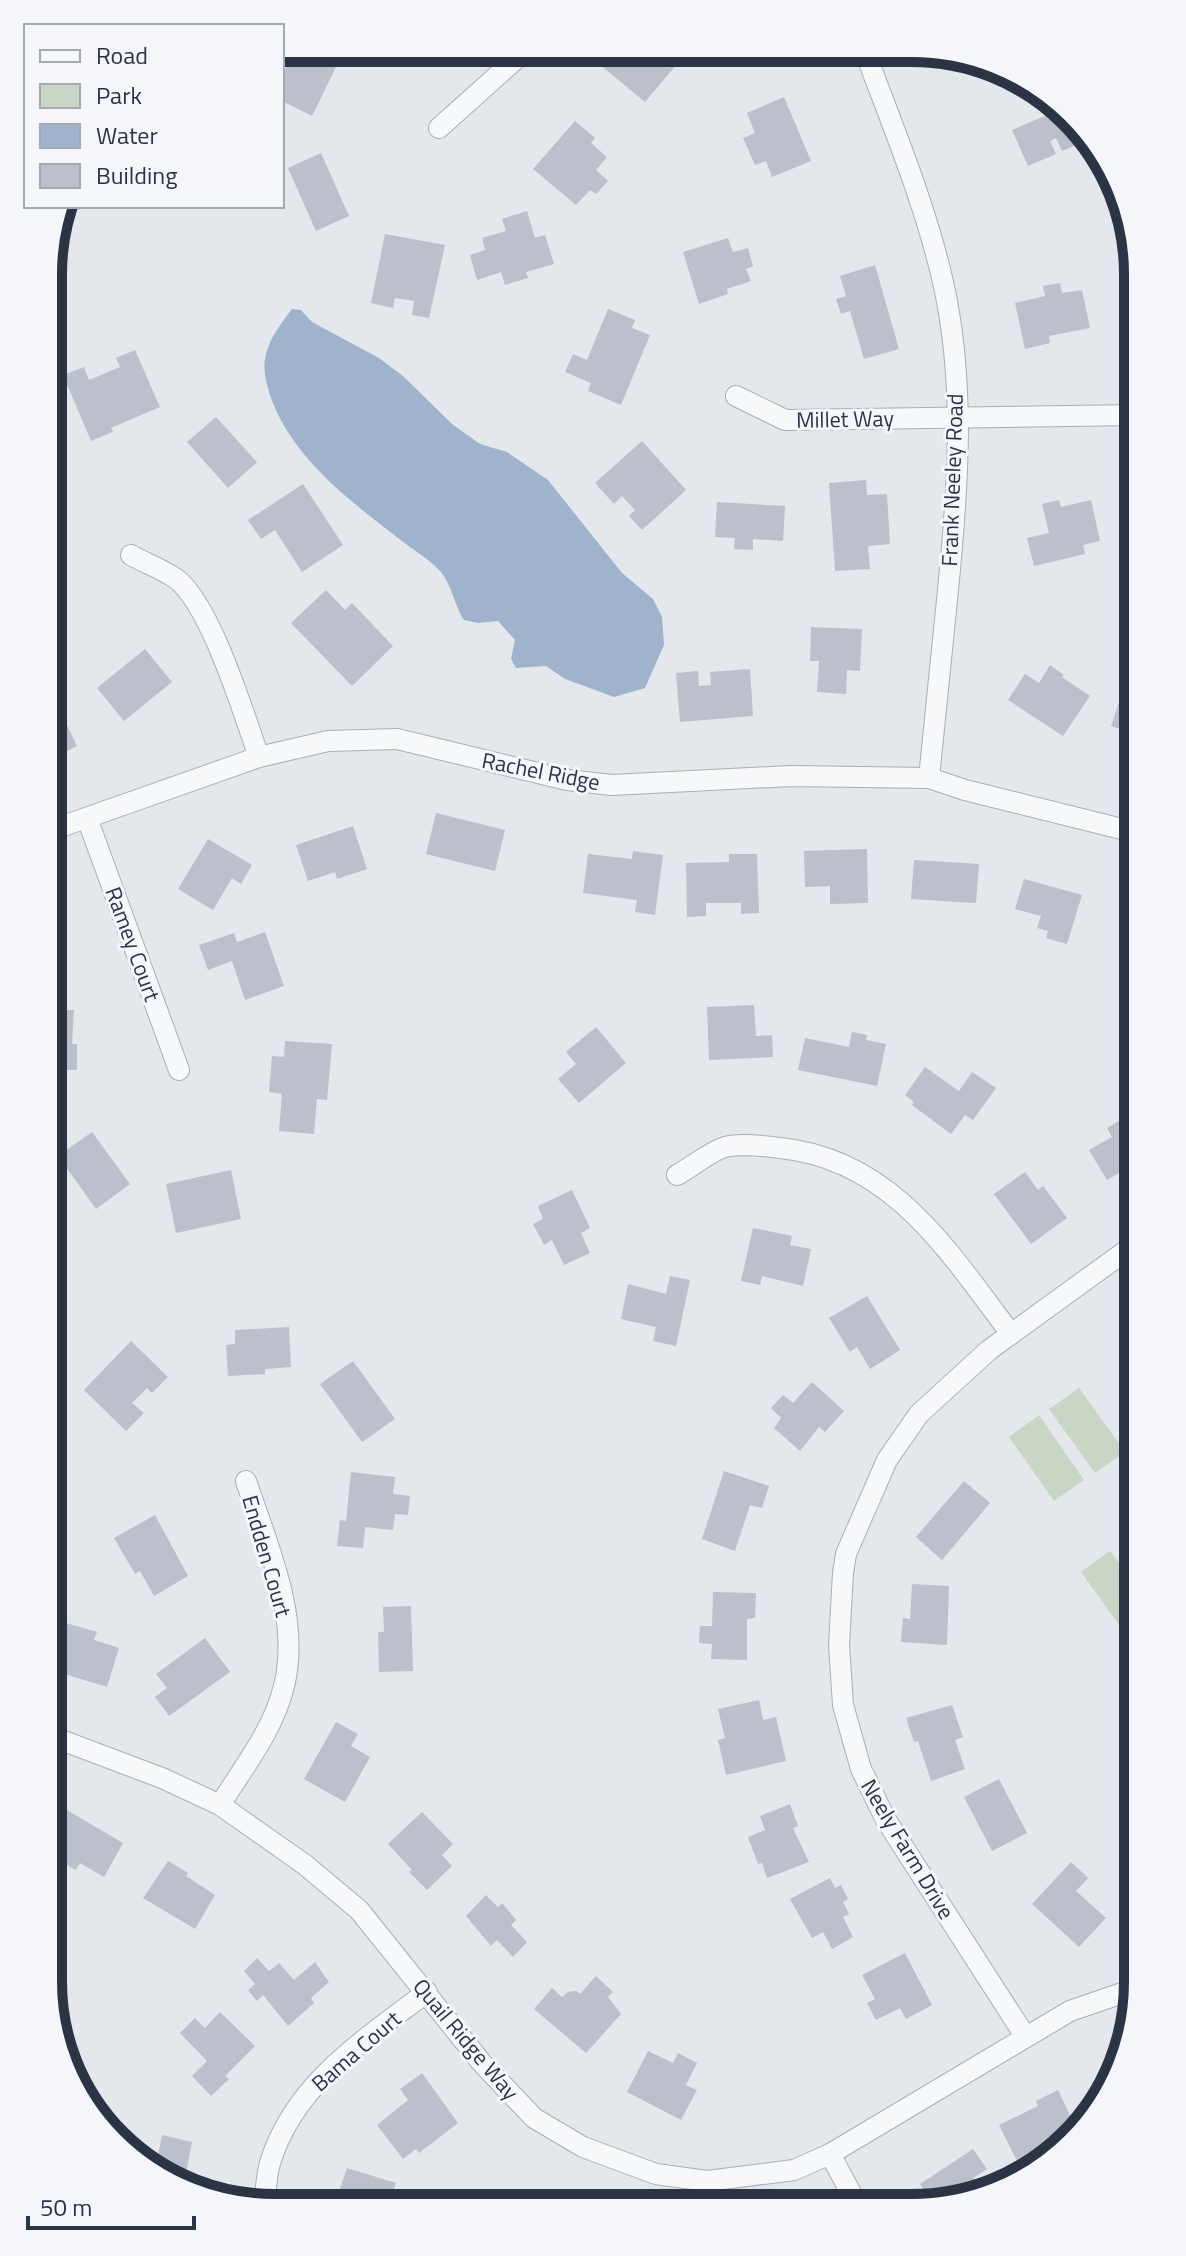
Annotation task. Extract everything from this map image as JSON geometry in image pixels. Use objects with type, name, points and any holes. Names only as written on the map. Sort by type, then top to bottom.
[{"type":"street","points":[[439,128],[513,62]]},
{"type":"street","name":"Frank Neeley Road","points":[[869,62],[914,184],[943,282],[959,416],[956,499],[929,778]]},
{"type":"street","name":"Millet Way","points":[[736,396],[785,420],[1124,415]]},
{"type":"street","points":[[131,555],[178,579],[196,603],[232,678],[259,757]]},
{"type":"street","name":"Rachel Ridge","points":[[62,827],[259,757],[328,741],[397,739],[567,780],[612,785],[791,776],[929,778],[965,790],[1124,830]]},
{"type":"street","name":"Ramey Court","points":[[87,818],[179,1070]]},
{"type":"street","points":[[677,1175],[725,1147],[762,1146],[798,1150],[846,1164],[909,1206],[1011,1334]]},
{"type":"street","name":"Neely Farm Drive","points":[[1025,2036],[886,1820],[861,1769],[843,1705],[839,1645],[843,1573],[846,1554],[887,1460],[919,1414],[1011,1334],[1124,1252]]},
{"type":"street","name":"Endden Court","points":[[220,1805],[268,1727],[284,1685],[289,1639],[280,1587],[246,1481]]},
{"type":"street","name":"Quail Ridge Way","points":[[62,1740],[162,1778],[220,1805],[304,1864],[359,1910],[481,2062],[534,2118],[583,2147],[656,2174],[707,2181],[794,2170],[830,2154],[1070,2011],[1124,1992]]},
{"type":"street","name":"Bama Court","points":[[266,2193],[269,2164],[297,2104],[342,2058],[427,1992]]},
{"type":"street","points":[[830,2154],[851,2194]]},
{"type":"green space","points":[[1079,1388],[1124,1453],[1095,1473],[1049,1409]]},
{"type":"green space","points":[[1039,1415],[1084,1480],[1054,1501],[1009,1437]]},
{"type":"green space","points":[[1110,1551],[1124,1570],[1124,1632],[1081,1572]]},
{"type":"water","points":[[292,309],[301,310],[312,322],[379,358],[403,376],[452,424],[480,444],[507,452],[548,480],[622,573],[653,599],[662,617],[664,645],[645,688],[614,697],[565,679],[546,666],[516,668],[511,659],[515,640],[498,621],[478,623],[464,620],[446,579],[436,567],[343,494],[306,457],[278,415],[265,377],[269,345]]},
{"type":"building","points":[[289,62],[339,62],[312,116],[284,102],[284,72]]},
{"type":"building","points":[[601,62],[679,62],[645,102],[599,64]]},
{"type":"building","points":[[784,97],[811,161],[772,177],[766,161],[755,165],[743,138],[755,133],[747,113]]},
{"type":"building","points":[[1050,114],[1071,134],[1077,145],[1062,151],[1056,138],[1050,141],[1056,154],[1028,166],[1012,130]]},
{"type":"building","points":[[575,121],[595,138],[591,143],[607,157],[596,170],[608,181],[596,194],[590,190],[576,205],[533,169]]},
{"type":"building","points":[[321,153],[349,216],[316,231],[288,168]]},
{"type":"building","points":[[527,211],[535,238],[545,235],[554,264],[526,272],[528,278],[505,285],[501,272],[477,280],[470,255],[485,250],[482,238],[506,231],[502,219]]},
{"type":"building","points":[[385,234],[445,245],[429,318],[412,315],[414,301],[395,298],[393,308],[371,303]]},
{"type":"building","points":[[728,238],[733,252],[748,248],[753,266],[746,269],[751,281],[727,289],[728,294],[699,304],[683,252]]},
{"type":"building","points":[[875,265],[899,349],[864,359],[850,311],[841,314],[836,299],[846,296],[840,276]]},
{"type":"building","points":[[1060,283],[1062,293],[1082,290],[1090,328],[1049,336],[1050,343],[1025,349],[1015,303],[1045,296],[1043,286]]},
{"type":"building","points":[[608,309],[635,320],[632,328],[650,335],[621,405],[588,391],[591,383],[565,372],[573,354],[587,360]]},
{"type":"building","points":[[135,350],[160,407],[111,428],[113,432],[91,441],[63,375],[84,367],[89,380],[120,367],[116,358]]},
{"type":"building","points":[[216,417],[257,462],[228,488],[187,442]]},
{"type":"building","points":[[642,441],[686,490],[642,530],[629,516],[635,510],[622,496],[614,504],[595,483]]},
{"type":"building","points":[[866,480],[867,495],[887,494],[890,544],[868,546],[870,569],[835,571],[829,483]]},
{"type":"building","points":[[303,484],[343,545],[302,572],[275,530],[261,539],[248,520]]},
{"type":"building","points":[[1059,500],[1061,507],[1091,500],[1100,541],[1083,545],[1085,554],[1034,566],[1027,538],[1049,533],[1042,504]]},
{"type":"building","points":[[717,502],[785,506],[783,541],[753,539],[753,550],[734,549],[735,538],[715,537]]},
{"type":"building","points":[[326,590],[345,610],[352,603],[393,646],[352,686],[291,623]]},
{"type":"building","points":[[811,627],[862,629],[860,671],[847,670],[846,694],[817,692],[819,661],[810,661]]},
{"type":"building","points":[[145,649],[172,682],[124,721],[97,688]]},
{"type":"building","points":[[1050,665],[1090,696],[1063,736],[1008,700],[1025,674],[1039,683]]},
{"type":"building","points":[[750,669],[753,716],[680,722],[676,673],[698,671],[699,686],[711,685],[710,672]]},
{"type":"building","points":[[1123,691],[1124,691],[1124,730],[1111,726]]},
{"type":"building","points":[[62,715],[77,746],[62,754]]},
{"type":"building","points":[[436,813],[505,830],[495,871],[426,854]]},
{"type":"building","points":[[353,826],[367,869],[337,879],[335,872],[308,881],[296,845]]},
{"type":"building","points":[[208,839],[252,865],[241,884],[232,878],[213,910],[178,889]]},
{"type":"building","points":[[867,849],[868,903],[830,904],[830,886],[805,887],[804,851]]},
{"type":"building","points":[[633,851],[663,855],[655,915],[635,912],[637,900],[583,893],[588,854],[632,859]]},
{"type":"building","points":[[729,854],[757,854],[759,913],[741,914],[741,903],[706,903],[706,916],[687,917],[686,863],[729,862]]},
{"type":"building","points":[[914,860],[979,864],[976,903],[911,899]]},
{"type":"building","points":[[1024,879],[1082,895],[1067,944],[1046,938],[1048,931],[1037,928],[1041,916],[1015,909]]},
{"type":"building","points":[[1124,910],[1124,941],[1119,940]]},
{"type":"building","points":[[265,932],[284,986],[245,1000],[232,961],[208,970],[199,945],[234,933],[237,942]]},
{"type":"building","points":[[754,1005],[756,1036],[772,1035],[773,1057],[709,1060],[707,1007]]},
{"type":"building","points":[[62,1010],[74,1010],[72,1044],[77,1044],[77,1070],[62,1070]]},
{"type":"building","points":[[596,1027],[626,1063],[579,1103],[558,1079],[576,1064],[566,1052]]},
{"type":"building","points":[[852,1032],[867,1035],[866,1040],[886,1044],[877,1086],[798,1070],[805,1038],[849,1047]]},
{"type":"building","points":[[285,1041],[332,1044],[327,1100],[317,1099],[314,1134],[279,1131],[282,1094],[269,1092],[272,1056],[284,1057]]},
{"type":"building","points":[[925,1067],[959,1091],[972,1072],[996,1088],[973,1120],[965,1115],[951,1134],[912,1105],[914,1102],[905,1095]]},
{"type":"building","points":[[1124,1118],[1124,1170],[1107,1180],[1089,1150],[1112,1137],[1107,1128]]},
{"type":"building","points":[[92,1132],[130,1184],[96,1209],[62,1162],[62,1153]]},
{"type":"building","points":[[231,1170],[241,1219],[176,1233],[166,1184]]},
{"type":"building","points":[[1025,1172],[1038,1190],[1043,1186],[1067,1218],[1031,1244],[994,1194]]},
{"type":"building","points":[[572,1190],[590,1228],[581,1233],[590,1253],[564,1265],[552,1240],[544,1245],[533,1224],[543,1219],[538,1206]]},
{"type":"building","points":[[753,1228],[792,1236],[790,1245],[811,1249],[803,1286],[762,1276],[760,1285],[741,1281]]},
{"type":"building","points":[[670,1276],[690,1280],[676,1346],[653,1341],[656,1327],[621,1319],[628,1284],[666,1294]]},
{"type":"building","points":[[867,1296],[900,1350],[870,1369],[857,1347],[850,1352],[829,1318]]},
{"type":"building","points":[[289,1327],[291,1367],[265,1369],[265,1374],[228,1376],[226,1345],[235,1344],[235,1330]]},
{"type":"building","points":[[131,1341],[168,1377],[152,1393],[147,1388],[132,1403],[144,1413],[126,1431],[84,1390]]},
{"type":"building","points":[[353,1361],[395,1419],[362,1442],[320,1384]]},
{"type":"building","points":[[812,1382],[844,1411],[825,1432],[819,1427],[800,1451],[774,1428],[781,1418],[771,1408],[783,1395],[793,1403]]},
{"type":"building","points":[[724,1471],[769,1486],[762,1508],[750,1505],[735,1551],[702,1539]]},
{"type":"building","points":[[351,1472],[395,1477],[393,1494],[410,1496],[408,1515],[395,1514],[393,1530],[365,1527],[363,1548],[337,1546],[340,1520],[346,1521]]},
{"type":"building","points":[[964,1481],[990,1503],[942,1560],[916,1537]]},
{"type":"building","points":[[155,1515],[188,1576],[154,1596],[140,1571],[135,1574],[114,1538]]},
{"type":"building","points":[[912,1584],[949,1586],[947,1645],[901,1642],[903,1618],[910,1619]]},
{"type":"building","points":[[713,1592],[756,1593],[755,1618],[747,1619],[747,1660],[711,1659],[712,1644],[699,1643],[700,1626],[712,1626]]},
{"type":"building","points":[[411,1606],[413,1671],[379,1672],[378,1632],[384,1632],[383,1607]]},
{"type":"building","points":[[62,1622],[97,1632],[94,1640],[119,1648],[107,1687],[62,1673]]},
{"type":"building","points":[[205,1638],[230,1672],[169,1716],[155,1697],[167,1688],[156,1674]]},
{"type":"building","points":[[759,1700],[763,1720],[776,1717],[786,1761],[726,1775],[718,1740],[725,1738],[718,1709]]},
{"type":"building","points":[[952,1705],[963,1737],[955,1740],[965,1769],[931,1781],[918,1741],[914,1742],[906,1718]]},
{"type":"building","points":[[336,1722],[358,1734],[351,1746],[370,1757],[345,1802],[304,1779]]},
{"type":"building","points":[[999,1779],[1027,1833],[992,1851],[964,1797]]},
{"type":"building","points":[[790,1804],[798,1826],[793,1828],[809,1862],[767,1878],[748,1837],[765,1830],[760,1816]]},
{"type":"building","points":[[65,1809],[123,1843],[104,1877],[80,1863],[76,1870],[62,1862],[65,1853],[62,1851],[62,1815]]},
{"type":"building","points":[[422,1812],[453,1844],[442,1855],[452,1866],[427,1890],[388,1844]]},
{"type":"building","points":[[168,1861],[215,1895],[195,1929],[143,1898]]},
{"type":"building","points":[[1071,1862],[1088,1878],[1076,1891],[1106,1918],[1079,1947],[1032,1904]]},
{"type":"building","points":[[830,1878],[835,1888],[841,1885],[848,1899],[843,1902],[849,1914],[843,1917],[853,1937],[832,1949],[823,1932],[812,1938],[790,1899]]},
{"type":"building","points":[[486,1895],[498,1907],[502,1903],[516,1920],[511,1925],[527,1942],[513,1957],[497,1940],[491,1946],[466,1916]]},
{"type":"building","points":[[905,1953],[932,2005],[906,2019],[900,2008],[876,2020],[867,2003],[875,1999],[862,1975]]},
{"type":"building","points":[[257,1958],[269,1971],[279,1963],[294,1980],[315,1962],[329,1982],[311,1998],[314,2003],[288,2026],[263,1995],[257,2001],[248,1990],[255,1984],[244,1971]]},
{"type":"building","points":[[596,1976],[613,1992],[608,1997],[621,2014],[586,2053],[534,2009],[552,1988],[562,1997],[568,1992],[580,1994]]},
{"type":"building","points":[[220,2012],[255,2046],[225,2076],[229,2079],[211,2096],[192,2076],[207,2061],[180,2033],[195,2018],[205,2028]]},
{"type":"building","points":[[648,2051],[673,2063],[678,2053],[697,2063],[686,2085],[697,2090],[681,2120],[627,2092]]},
{"type":"building","points":[[422,2073],[458,2123],[419,2153],[416,2149],[403,2159],[377,2125],[408,2100],[400,2089]]},
{"type":"building","points":[[1058,2090],[1072,2120],[1042,2149],[1017,2161],[999,2125],[1038,2106],[1036,2101]]},
{"type":"building","points":[[162,2135],[192,2142],[186,2174],[157,2159]]},
{"type":"building","points":[[973,2149],[987,2169],[973,2178],[977,2184],[953,2190],[927,2194],[920,2184]]},
{"type":"building","points":[[347,2168],[396,2183],[392,2194],[338,2194]]}]
